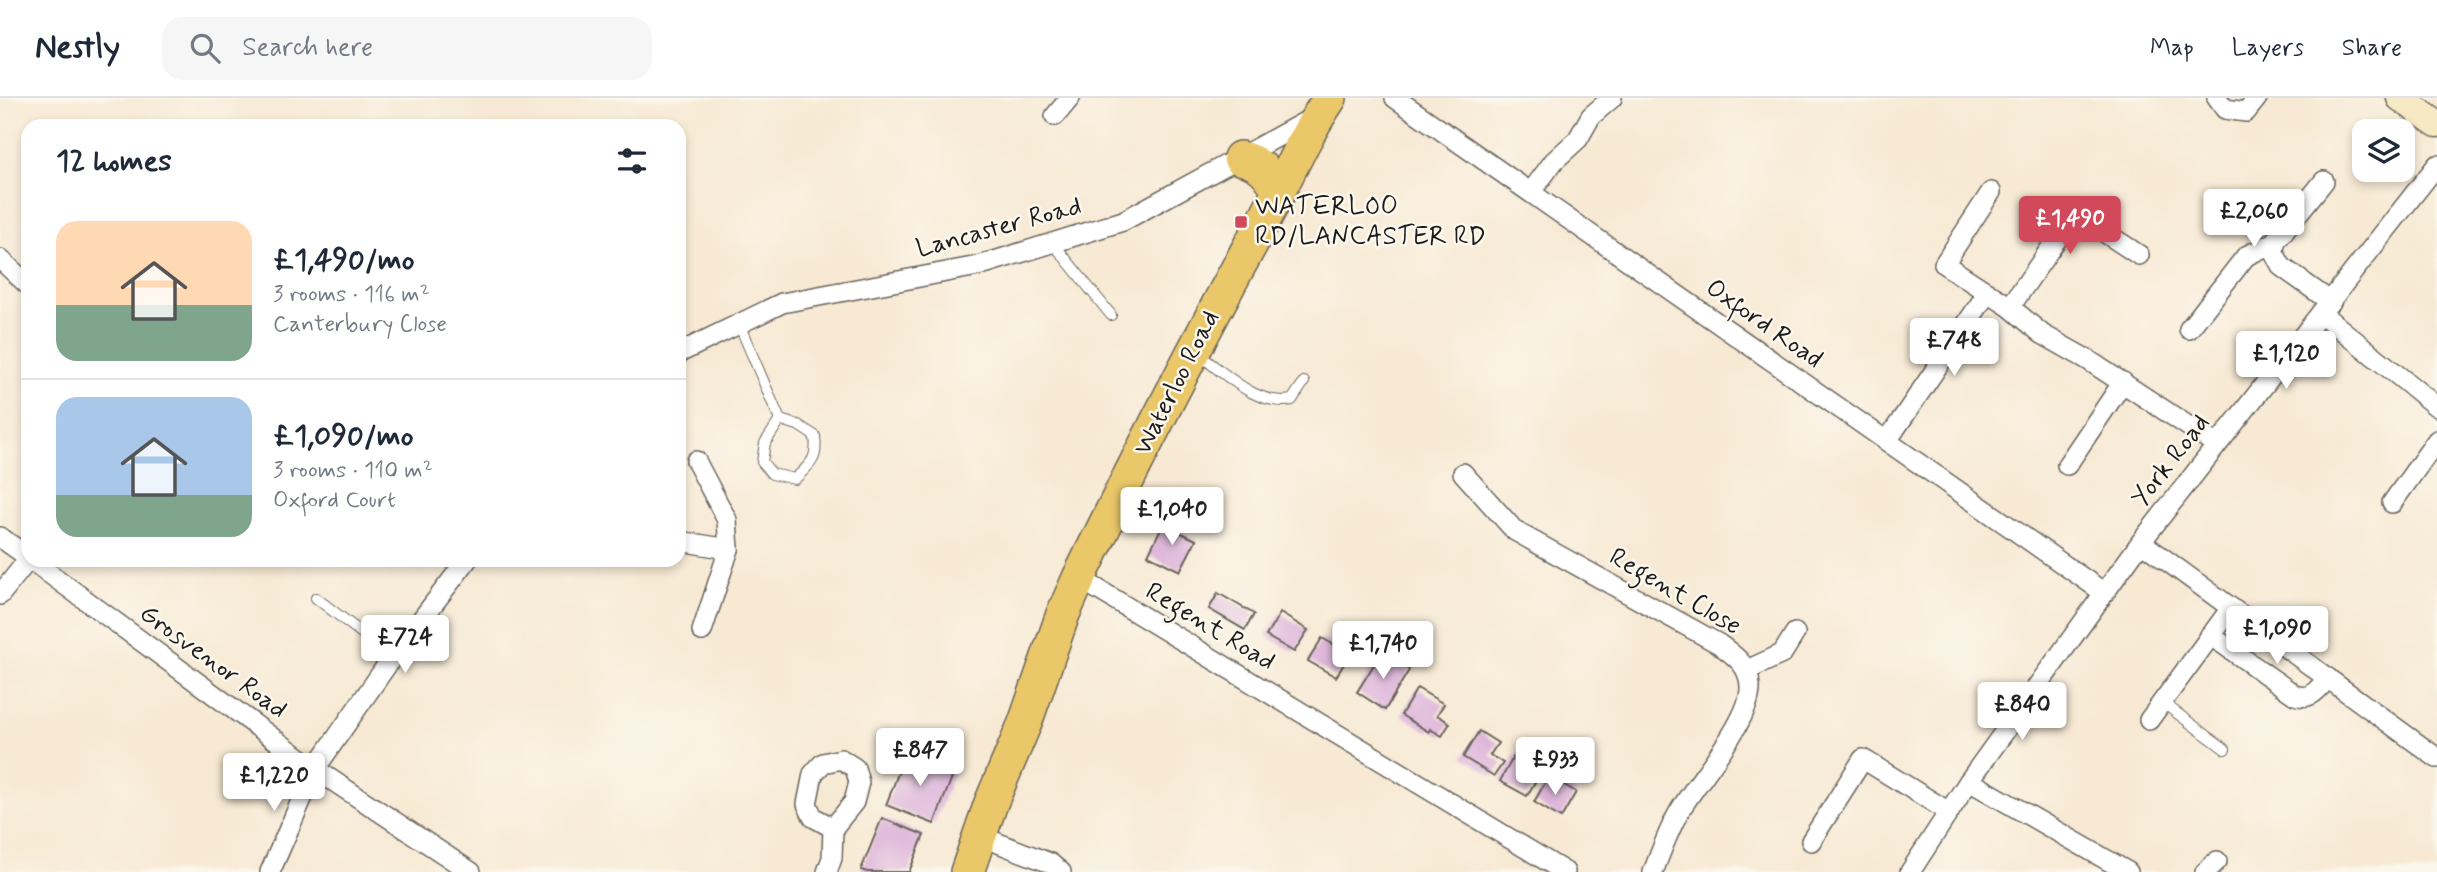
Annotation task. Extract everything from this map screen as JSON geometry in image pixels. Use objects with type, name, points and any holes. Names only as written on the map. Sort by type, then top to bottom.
[{"type":"highway","name":"Waterloo Road","points":[[967,872],[1025,723],[1063,614],[1079,578],[1192,350],[1324,106]]},
{"type":"highway","points":[[1240,158],[1257,162],[1271,177],[1279,192]]},
{"type":"street","points":[[1055,116],[1070,98]]},
{"type":"street","name":"Oxford Road","points":[[1395,98],[2103,592]]},
{"type":"street","points":[[1531,192],[1554,161],[1578,139],[1591,116],[1612,98]]},
{"type":"street","points":[[2217,98],[2225,108],[2246,112],[2256,98]]},
{"type":"street","points":[[2400,98],[2437,124]]},
{"type":"street","name":"Lancaster Road","points":[[686,350],[782,303],[978,266],[1123,221],[1240,158],[1324,106]]},
{"type":"street","name":"York Road","points":[[1910,872],[1969,781],[2103,592],[2437,165]]},
{"type":"street","points":[[2189,329],[2246,256],[2275,242],[2324,181]]},
{"type":"street","points":[[1991,192],[1944,264],[2010,307],[2042,334],[2123,382],[2217,445]]},
{"type":"street","points":[[2010,307],[2075,212],[2139,255]]},
{"type":"street","points":[[2275,242],[2274,253],[2282,267],[2437,407]]},
{"type":"street","points":[[0,259],[21,278]]},
{"type":"street","points":[[1887,441],[1988,292]]},
{"type":"street","points":[[2067,465],[2123,382]]},
{"type":"street","points":[[2392,503],[2437,440]]},
{"type":"street","points":[[696,461],[727,520],[729,548],[702,631]]},
{"type":"street","name":"Regent Close","points":[[1462,473],[1515,531],[1719,644],[1740,660],[1747,670],[1749,700],[1726,742],[1678,813],[1653,872]]},
{"type":"street","name":"Grosvenor Road","points":[[0,537],[21,553]]},
{"type":"street","points":[[686,542],[729,548]]},
{"type":"street","points":[[2141,542],[2437,758]]},
{"type":"street","points":[[0,595],[23,567]]},
{"type":"street","name":"Grosvenor Road","points":[[40,567],[315,769],[471,872]]},
{"type":"street","points":[[270,872],[315,769],[393,657],[462,567]]},
{"type":"street","name":"Regent Road","points":[[1079,578],[1565,872]]},
{"type":"street","points":[[2149,720],[2231,608]]},
{"type":"street","points":[[1747,670],[1782,654],[1796,633]]},
{"type":"street","points":[[2210,635],[2303,698],[2311,696],[2328,678]]},
{"type":"street","points":[[1811,841],[1863,759],[1949,813]]},
{"type":"street","points":[[1969,781],[2128,872]]},
{"type":"street","points":[[827,872],[832,858],[832,828]]},
{"type":"street","points":[[980,836],[1050,863],[1060,872]]},
{"type":"lane","points":[[1053,243],[1111,315]]},
{"type":"lane","points":[[739,324],[780,421]]},
{"type":"lane","points":[[1192,350],[1257,396],[1269,401],[1292,400],[1297,397],[1304,382]]},
{"type":"lane","points":[[780,421],[798,425],[815,436],[817,453],[811,463],[795,478],[772,474],[762,462],[765,443],[780,421]]},
{"type":"lane","points":[[316,598],[393,657]]},
{"type":"lane","points":[[2162,702],[2225,749]]},
{"type":"building","points":[[1163,524],[1196,540],[1180,571],[1148,555]]},
{"type":"building","points":[[1218,593],[1254,614],[1245,630],[1209,609]]},
{"type":"building","points":[[1280,613],[1308,630],[1294,652],[1266,636]]},
{"type":"building","points":[[1322,638],[1350,654],[1336,677],[1308,661]]},
{"type":"building","points":[[1381,653],[1409,670],[1385,710],[1357,692]]},
{"type":"building","points":[[1417,688],[1444,704],[1437,715],[1450,723],[1442,736],[1430,729],[1429,732],[1401,715]]},
{"type":"building","points":[[1479,731],[1498,743],[1490,755],[1503,763],[1494,776],[1463,757]]},
{"type":"building","points":[[906,753],[954,772],[934,824],[886,805]]},
{"type":"building","points":[[1515,754],[1542,770],[1527,796],[1500,781]]},
{"type":"building","points":[[1549,776],[1576,792],[1561,818],[1534,802]]},
{"type":"building","points":[[882,818],[924,835],[909,872],[861,870]]},
{"type":"place","name":"WATERLOO RD/LANCASTER RD","points":[[1241,222]]}]
